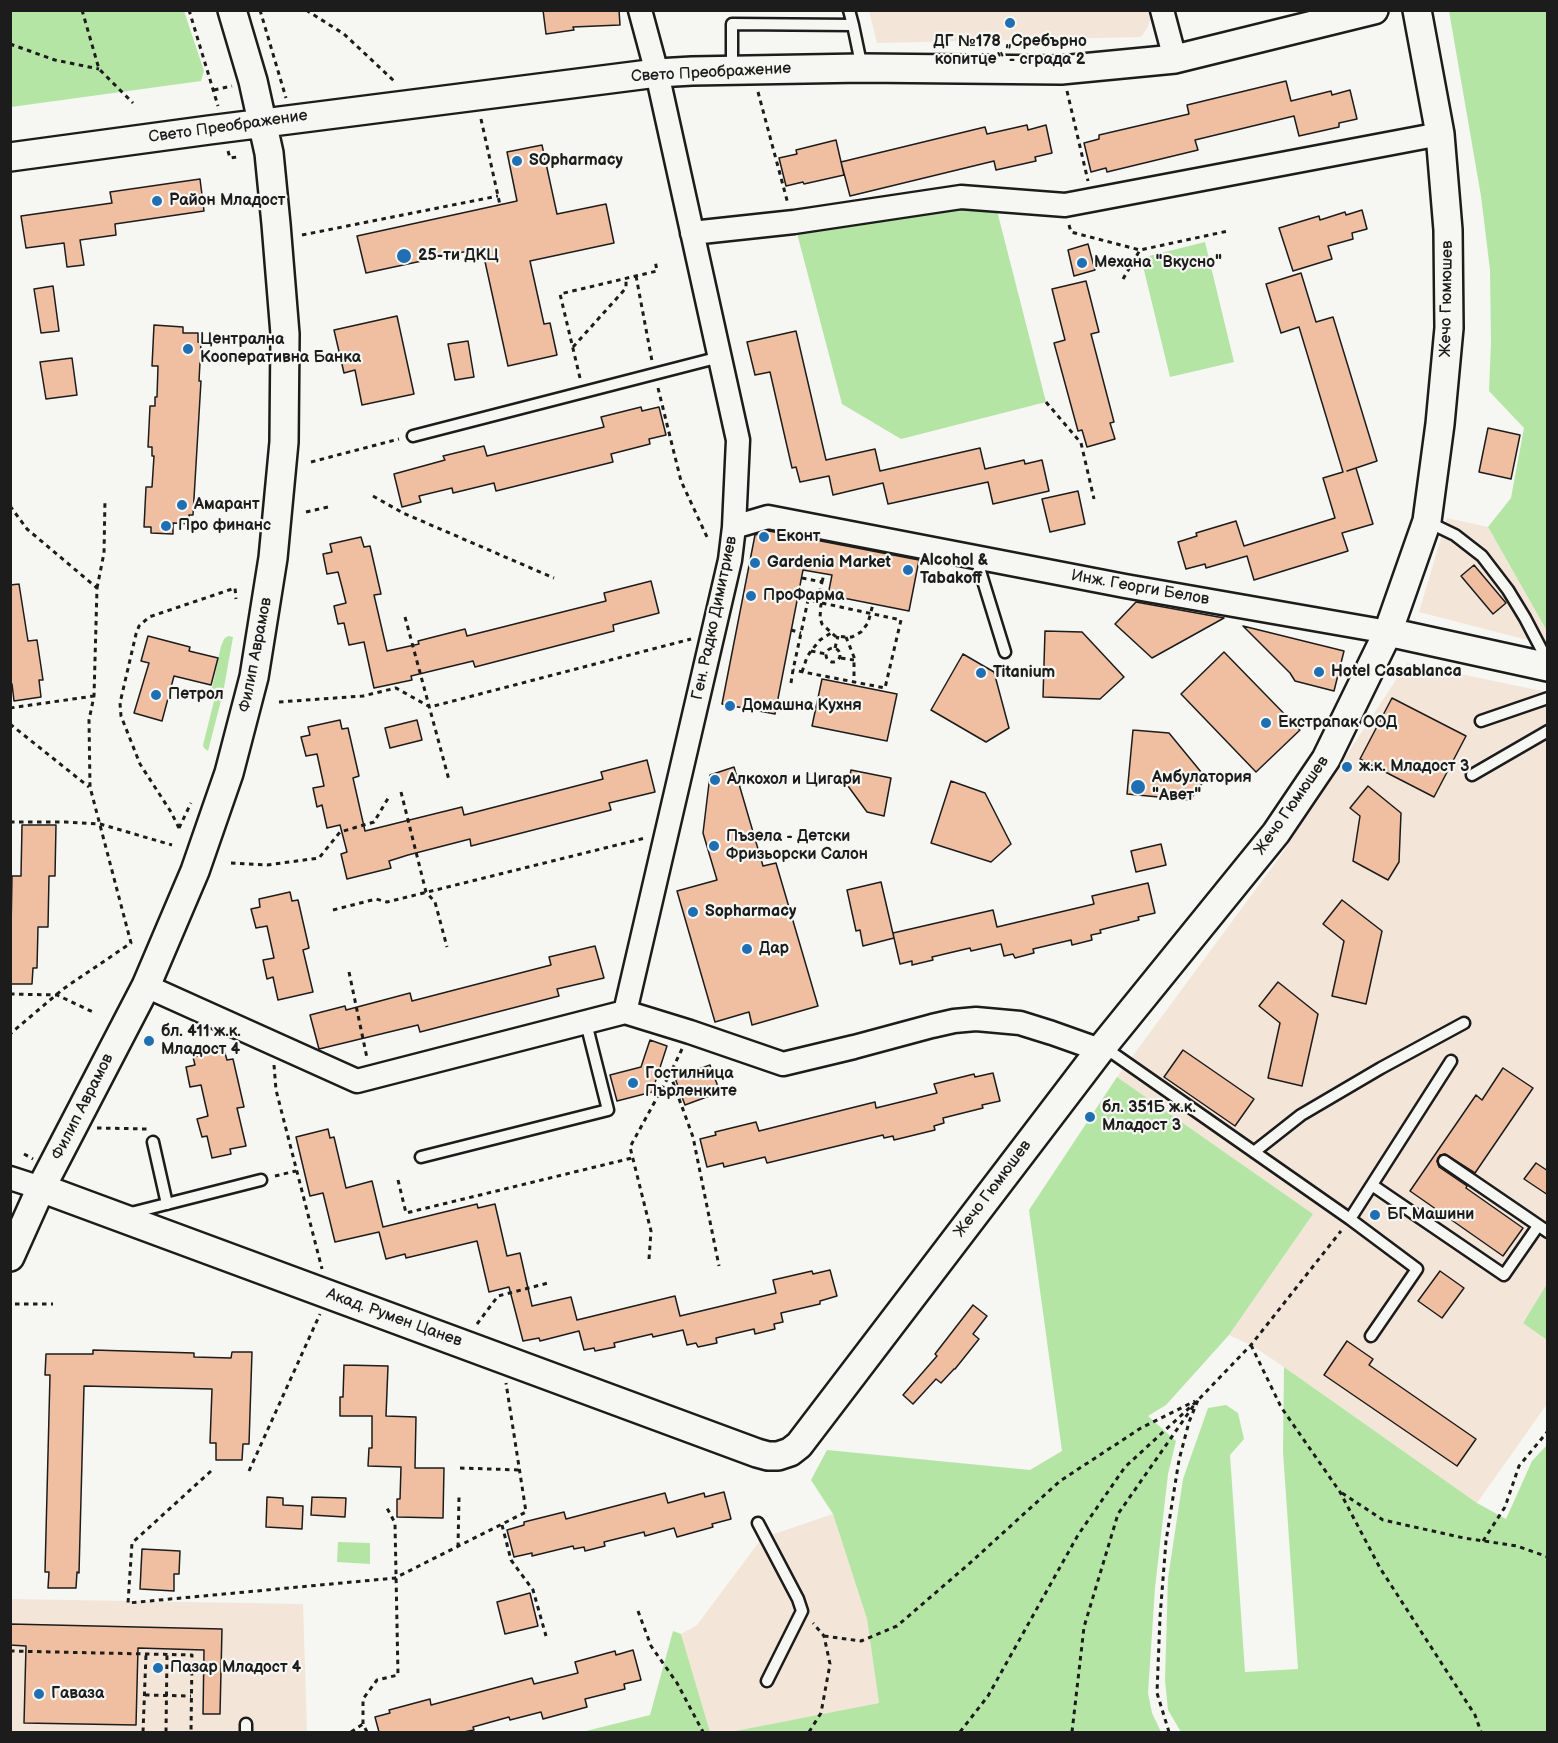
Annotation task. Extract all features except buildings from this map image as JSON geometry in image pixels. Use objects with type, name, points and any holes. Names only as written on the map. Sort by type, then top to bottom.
[{"type":"street","name":"Филип Аврамов","points":[[10,1257],[41,1188],[146,986],[195,871],[229,773],[254,677],[273,558],[284,442],[285,334],[269,153],[250,71],[232,10]]},
{"type":"street","name":"Ген. Радко Димитриев","points":[[625,1012],[730,560],[738,440],[657,73],[640,10]]},
{"type":"street","points":[[1162,10],[1175,59]]},
{"type":"street","name":"Свето Преображение","points":[[10,157],[657,73],[862,68],[1061,70],[1175,59],[1374,10]]},
{"type":"street","name":"Жечо Гюмюшев","points":[[778,1456],[790,1452],[799,1444],[1100,1050],[1276,832],[1326,759],[1388,632],[1426,521],[1440,424],[1449,328],[1448,230],[1440,134],[1417,10]]},
{"type":"street","points":[[692,233],[794,222],[961,197],[1065,206],[1440,134]]},
{"type":"street","name":"Инж. Георги Белов","points":[[734,527],[768,517],[1136,588],[1388,632],[1548,667]]},
{"type":"street","points":[[146,986],[357,1081],[625,1012],[783,1064],[932,1026],[975,1019],[1020,1023],[1100,1050]]},
{"type":"street","name":"Акад. Румен Цанев","points":[[10,1178],[757,1453],[778,1456]]},
{"type":"lane","points":[[849,10],[862,68]]},
{"type":"lane","points":[[732,71],[732,24],[853,25]]},
{"type":"lane","points":[[413,436],[720,357]]},
{"type":"lane","points":[[1426,521],[1455,535],[1482,556],[1520,608],[1548,662]]},
{"type":"lane","points":[[976,558],[1005,652]]},
{"type":"lane","points":[[1480,721],[1548,698]]},
{"type":"lane","points":[[1472,775],[1548,731]]},
{"type":"lane","points":[[422,1157],[608,1110],[586,1023]]},
{"type":"lane","points":[[1254,1152],[1301,1115],[1464,1023]]},
{"type":"lane","points":[[1100,1050],[1114,1054],[1350,1219],[1417,1269],[1371,1336]]},
{"type":"lane","points":[[1350,1219],[1451,1061]]},
{"type":"lane","points":[[153,1142],[167,1203]]},
{"type":"lane","points":[[1372,1185],[1504,1275],[1543,1229],[1444,1161]]},
{"type":"lane","points":[[118,1216],[261,1180]]},
{"type":"lane","points":[[758,1523],[802,1611],[768,1681]]},
{"type":"path","points":[[82,10],[99,69],[133,103]]},
{"type":"path","points":[[189,10],[216,97]]},
{"type":"path","points":[[260,10],[286,97]]},
{"type":"path","points":[[306,10],[344,34],[394,81]]},
{"type":"path","points":[[10,44],[55,60],[99,69]]},
{"type":"path","points":[[1065,86],[1093,200]]},
{"type":"path","points":[[214,90],[221,88]]},
{"type":"path","points":[[758,92],[794,222]]},
{"type":"path","points":[[480,114],[500,205]]},
{"type":"path","points":[[228,148],[230,158],[237,157]]},
{"type":"path","points":[[302,236],[498,196]]},
{"type":"path","points":[[1065,206],[1071,232],[1140,250],[1228,231]]},
{"type":"path","points":[[1124,279],[1140,250]]},
{"type":"path","points":[[583,392],[560,294],[657,271],[654,260]]},
{"type":"path","points":[[636,276],[655,374],[681,481],[707,537]]},
{"type":"path","points":[[573,347],[626,288],[626,279]]},
{"type":"path","points":[[1046,402],[1081,443],[1094,499]]},
{"type":"path","points":[[311,462],[413,436]]},
{"type":"path","points":[[373,496],[403,513],[554,578]]},
{"type":"path","points":[[10,1034],[57,994],[131,943],[90,788],[89,720],[94,696],[97,588],[104,553],[105,499]]},
{"type":"path","points":[[10,506],[27,529],[97,588]]},
{"type":"path","points":[[306,512],[328,507]]},
{"type":"path","points":[[824,574],[819,602],[820,618],[822,624],[831,633],[852,637],[861,632],[868,623],[873,604]]},
{"type":"path","points":[[802,578],[822,582]]},
{"type":"path","points":[[191,803],[179,828],[140,764],[122,716],[120,703],[139,626],[149,617],[235,588],[236,599]]},
{"type":"path","points":[[791,683],[793,670],[808,600],[901,620],[885,688],[793,670]]},
{"type":"path","points":[[405,617],[449,780]]},
{"type":"path","points":[[791,630],[801,633]]},
{"type":"path","points":[[802,672],[811,651],[820,640],[831,633]]},
{"type":"path","points":[[279,702],[363,696],[396,688],[430,707],[713,634]]},
{"type":"path","points":[[835,648],[838,636]]},
{"type":"path","points":[[846,637],[854,660],[854,682]]},
{"type":"path","points":[[835,648],[830,648],[826,654],[827,659],[830,662],[838,662],[841,658]]},
{"type":"path","points":[[835,648],[839,651],[841,658]]},
{"type":"path","points":[[811,651],[826,654]]},
{"type":"path","points":[[841,658],[854,660]]},
{"type":"path","points":[[10,708],[94,696]]},
{"type":"path","points":[[10,724],[90,788]]},
{"type":"path","points":[[401,792],[426,892],[435,902],[447,947]]},
{"type":"path","points":[[231,863],[267,865],[319,858],[340,832],[374,822],[390,795]]},
{"type":"path","points":[[10,822],[100,824],[172,845]]},
{"type":"path","points":[[333,910],[376,899],[387,902],[666,833]]},
{"type":"path","points":[[349,972],[372,1077]]},
{"type":"path","points":[[10,994],[57,994],[95,1013]]},
{"type":"path","points":[[648,1258],[651,1231],[630,1147],[690,1032]]},
{"type":"path","points":[[272,1042],[276,1090],[324,1276]]},
{"type":"path","points":[[670,1074],[693,1137],[719,1266]]},
{"type":"path","points":[[96,1128],[151,1129],[153,1142]]},
{"type":"path","points":[[24,1154],[30,1157]]},
{"type":"path","points":[[398,1180],[406,1213],[633,1158]]},
{"type":"path","points":[[261,1180],[296,1171]]},
{"type":"path","points":[[960,1732],[988,1696],[1078,1535],[1125,1467],[1199,1399],[1251,1346],[1350,1219]]},
{"type":"path","points":[[472,1330],[498,1296],[549,1283]]},
{"type":"path","points":[[15,1304],[53,1304]]},
{"type":"path","points":[[249,1471],[321,1312]]},
{"type":"path","points":[[1251,1346],[1281,1407],[1340,1492],[1380,1568],[1475,1715],[1482,1732]]},
{"type":"path","points":[[211,1471],[132,1543],[128,1603],[395,1578],[526,1512],[506,1381]]},
{"type":"path","points":[[824,1636],[861,1641],[897,1626],[1060,1481],[1141,1428],[1199,1399]]},
{"type":"path","points":[[1072,1732],[1084,1627],[1118,1514],[1199,1399]]},
{"type":"path","points":[[1169,1732],[1157,1693],[1166,1540],[1179,1460],[1189,1422],[1199,1399]]},
{"type":"path","points":[[1483,1541],[1505,1507],[1519,1466],[1548,1431]]},
{"type":"path","points":[[459,1468],[519,1470]]},
{"type":"path","points":[[1340,1492],[1383,1520],[1464,1538],[1517,1546],[1548,1557]]},
{"type":"path","points":[[458,1547],[459,1497]]},
{"type":"path","points":[[367,1732],[363,1724],[363,1699],[377,1680],[398,1675],[395,1523],[387,1508]]},
{"type":"path","points":[[502,1525],[511,1560],[533,1590],[546,1636]]},
{"type":"path","points":[[639,1611],[651,1646],[677,1683],[703,1732]]},
{"type":"path","points":[[802,1611],[824,1636],[830,1664],[821,1713],[809,1732]]},
{"type":"path","points":[[10,1651],[192,1655],[191,1732]]},
{"type":"path","points":[[143,1732],[146,1654]]},
{"type":"path","points":[[166,1732],[167,1654]]},
{"type":"path","points":[[145,1695],[191,1696]]},
{"type":"path","points":[[351,1732],[363,1724]]},
{"type":"shaded area","name":"ДГ №178 „Сребърно копитце“ - сграда 2","points":[[869,11],[1148,11],[1150,19],[1148,27],[1141,37],[877,43]]},
{"type":"shaded area","points":[[1447,518],[1488,527],[1547,631],[1547,645],[1419,612]]},
{"type":"shaded area","points":[[1407,663],[1547,692],[1548,1284],[1523,1322],[1547,1340],[1547,1404],[1477,1503],[1284,1367],[1251,1345],[1229,1335],[1313,1214],[1117,1077],[1279,858]]},
{"type":"shaded area","points":[[833,1514],[867,1619],[879,1703],[730,1732],[710,1732],[681,1634],[697,1625],[762,1538]]},
{"type":"shaded area","name":"Пазар Младост 4","points":[[11,1599],[303,1604],[307,1732],[11,1732]]},
{"type":"green space","points":[[10,11],[184,11],[204,71],[201,81],[11,107]]},
{"type":"green space","points":[[1449,11],[1547,11],[1547,631],[1488,527],[1511,498],[1524,428],[1489,391],[1490,270],[1481,196]]},
{"type":"green space","points":[[994,199],[1046,402],[901,439],[842,404],[794,222]]},
{"type":"green space","points":[[1205,242],[1234,362],[1170,377],[1141,258]]},
{"type":"green space","points":[[228,636],[233,637],[223,693],[208,751],[203,745],[214,701],[212,688],[221,646]]},
{"type":"green space","points":[[1117,1077],[1313,1214],[1229,1335],[1166,1405],[1148,1416],[1176,1441],[1168,1474],[1155,1588],[1148,1693],[1152,1713],[1161,1732],[730,1732],[879,1703],[867,1619],[833,1514],[811,1480],[827,1450],[1030,1470],[1062,1451],[1029,1210]]},
{"type":"green space","points":[[1547,1284],[1547,1340],[1523,1323]]},
{"type":"green space","points":[[1284,1367],[1477,1503],[1506,1519],[1532,1461],[1547,1445],[1547,1732],[1181,1732],[1168,1710],[1165,1680],[1168,1578],[1183,1479],[1208,1408],[1226,1405],[1238,1413],[1244,1439],[1230,1455],[1245,1672],[1298,1669],[1283,1452]]},
{"type":"green space","points":[[338,1542],[370,1543],[370,1564],[337,1562]]},
{"type":"green space","points":[[673,1631],[681,1634],[710,1732],[582,1732],[650,1715]]},
{"type":"place","name":"ДГ №178 „Сребърно копитце“ - сграда 2","points":[[1010,23]]},
{"type":"place","name":"SOpharmacy","points":[[517,161]]},
{"type":"place","name":"Район Младост","points":[[157,201]]},
{"type":"place","name":"25-ти ДКЦ","points":[[404,256]]},
{"type":"place","name":"Механа \"Вкусно\"","points":[[1082,263]]},
{"type":"place","name":"Централна Кооперативна Банка","points":[[188,349]]},
{"type":"place","name":"Амарант","points":[[182,505]]},
{"type":"place","name":"Про финанс","points":[[166,526]]},
{"type":"place","name":"Еконт","points":[[764,537]]},
{"type":"place","name":"Gardenia Market","points":[[755,563]]},
{"type":"place","name":"Alcohol & Tabakoff","points":[[908,570]]},
{"type":"place","name":"ПроФарма","points":[[751,596]]},
{"type":"place","name":"Hotel Casablanca","points":[[1319,672]]},
{"type":"place","name":"Titanium","points":[[981,673]]},
{"type":"place","name":"Петрол","points":[[156,695]]},
{"type":"place","name":"Домашна Кухня","points":[[730,706]]},
{"type":"place","name":"Екстрапак ООД","points":[[1266,723]]},
{"type":"place","name":"ж.к. Младост 3","points":[[1347,767]]},
{"type":"place","name":"Алкохол и Цигари","points":[[715,780]]},
{"type":"place","name":"Амбулатория \"Авет\"","points":[[1138,787]]},
{"type":"place","name":"Пъзела - Детски Фризьорски Салон","points":[[714,846]]},
{"type":"place","name":"Sopharmacy","points":[[693,912]]},
{"type":"place","name":"Дар","points":[[747,949]]},
{"type":"place","name":"бл. 411 ж.к. Младост 4","points":[[149,1041]]},
{"type":"place","name":"Гостилница Пърленките","points":[[633,1083]]},
{"type":"place","name":"бл. 351Б ж.к. Младост 3","points":[[1090,1117]]},
{"type":"place","name":"БГ Машини","points":[[1375,1215]]},
{"type":"place","name":"Пазар Младост 4","points":[[158,1668]]},
{"type":"place","name":"Гаваза","points":[[39,1694]]}]
